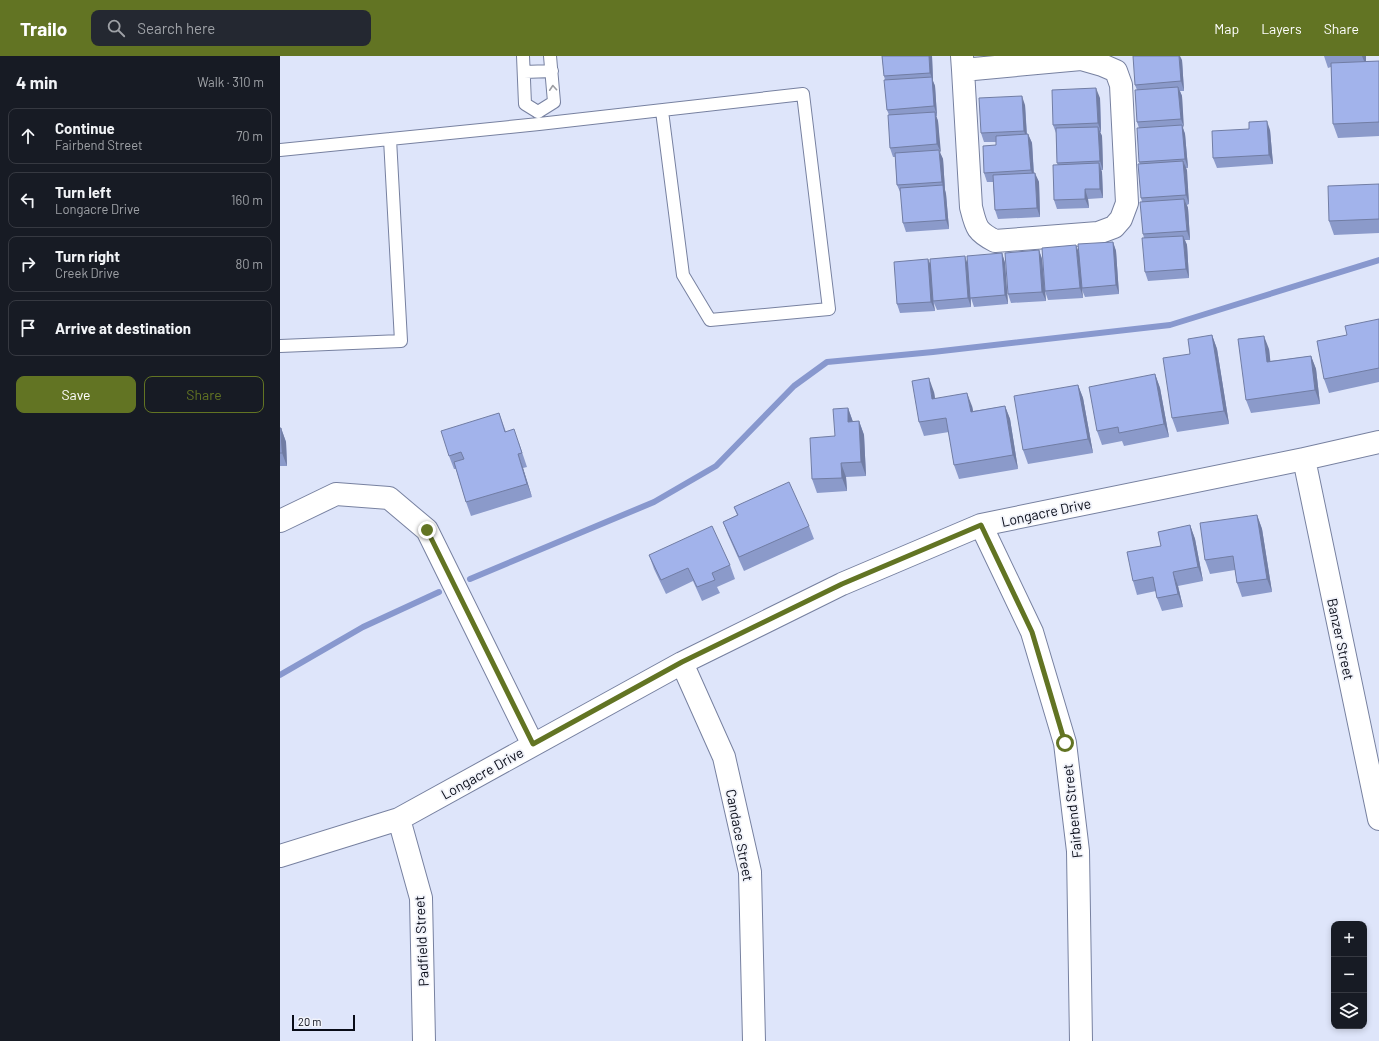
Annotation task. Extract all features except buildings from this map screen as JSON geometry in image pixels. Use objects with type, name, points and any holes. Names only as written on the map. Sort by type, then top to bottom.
[{"type":"street","points":[[1081,59],[1102,64],[1116,71],[1121,85],[1127,203],[1121,219],[1114,227],[1098,233],[995,241],[982,235],[976,226],[971,207],[963,63],[1081,59]]},
{"type":"street","name":"Longacre Drive","points":[[280,856],[399,819],[682,662],[842,584],[981,525],[1304,459],[1379,442]]},
{"type":"street","name":"Banzer Street","points":[[1304,459],[1379,819]]},
{"type":"street","points":[[280,521],[336,494],[389,498],[427,530],[533,744]]},
{"type":"street","name":"Fairbend Street","points":[[981,525],[1032,632],[1065,743],[1078,851],[1081,1041]]},
{"type":"street","name":"Candace Street","points":[[682,662],[724,757],[750,872],[754,1041]]},
{"type":"street","name":"Padfield Street","points":[[399,819],[421,898],[424,1041]]},
{"type":"lane","points":[[523,56],[525,104],[538,118]]},
{"type":"lane","points":[[538,118],[554,102],[550,56]]},
{"type":"lane","points":[[524,72],[552,71]]},
{"type":"lane","points":[[280,150],[390,139],[538,118],[662,111],[803,94],[829,309],[710,320],[683,275],[662,111]]},
{"type":"lane","points":[[280,346],[401,341],[390,139]]},
{"type":"waterway","points":[[470,579],[654,502],[716,466],[794,386],[827,362],[933,352],[1170,325],[1379,260]]},
{"type":"waterway","points":[[280,675],[363,627],[439,592]]},
{"type":"route","points":[[427,530],[533,744],[682,662],[842,584],[981,525],[1032,632],[1065,743]]}]
